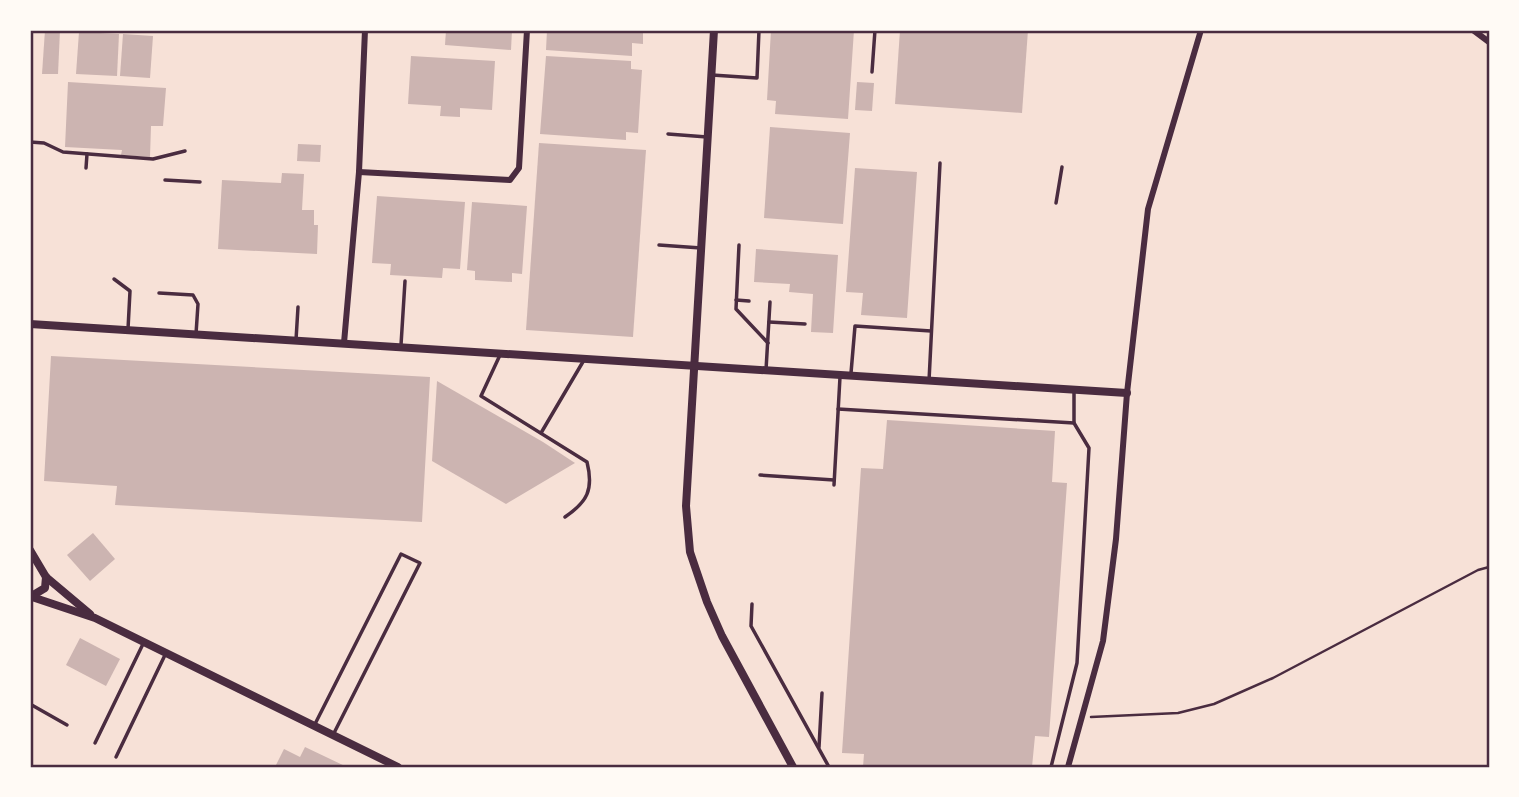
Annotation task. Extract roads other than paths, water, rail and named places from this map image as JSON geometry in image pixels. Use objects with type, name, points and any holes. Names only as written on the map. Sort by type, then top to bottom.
[{"type":"street","points":[[344,343],[359,172],[365,30]]},
{"type":"street","points":[[359,172],[510,180],[519,169],[527,30]]},
{"type":"street","points":[[714,30],[686,506],[691,552],[722,636],[793,767]]},
{"type":"street","points":[[1068,767],[1103,641],[1116,539],[1126,393],[1148,209],[1201,30]]},
{"type":"street","points":[[1474,30],[1489,42]]},
{"type":"street","points":[[30,324],[1126,393]]},
{"type":"street","points":[[30,550],[46,577],[95,618]]},
{"type":"street","points":[[31,597],[45,588],[46,577]]},
{"type":"street","points":[[31,597],[95,618],[398,767]]},
{"type":"lane","points":[[711,75],[757,78],[760,30]]},
{"type":"lane","points":[[872,72],[875,30]]},
{"type":"lane","points":[[668,134],[707,137]]},
{"type":"lane","points":[[30,142],[44,143],[64,152],[153,159],[185,151]]},
{"type":"lane","points":[[86,168],[87,154]]},
{"type":"lane","points":[[929,382],[940,163]]},
{"type":"lane","points":[[1056,203],[1062,167]]},
{"type":"lane","points":[[165,180],[200,182]]},
{"type":"lane","points":[[659,245],[701,248]]},
{"type":"lane","points":[[739,245],[736,309],[768,343]]},
{"type":"lane","points":[[114,279],[130,291],[128,329]]},
{"type":"lane","points":[[401,347],[405,281]]},
{"type":"lane","points":[[159,293],[193,295],[198,304],[196,334]]},
{"type":"lane","points":[[736,300],[749,301]]},
{"type":"lane","points":[[766,372],[770,302]]},
{"type":"lane","points":[[296,340],[298,307]]},
{"type":"lane","points":[[769,322],[805,324]]},
{"type":"lane","points":[[851,377],[855,327],[931,331]]},
{"type":"lane","points":[[501,354],[481,396],[587,462],[587,498],[584,504],[565,517]]},
{"type":"lane","points":[[541,433],[585,358]]},
{"type":"lane","points":[[760,475],[834,482],[840,377]]},
{"type":"lane","points":[[1051,767],[1077,663],[1089,448],[1074,423],[1074,390]]},
{"type":"lane","points":[[838,410],[1074,423]]},
{"type":"lane","points":[[314,726],[401,554],[420,563],[333,735]]},
{"type":"lane","points":[[752,604],[751,626],[829,767]]},
{"type":"lane","points":[[95,743],[144,642]]},
{"type":"lane","points":[[116,757],[166,653]]},
{"type":"lane","points":[[819,749],[822,693]]},
{"type":"lane","points":[[30,704],[67,725]]}]
